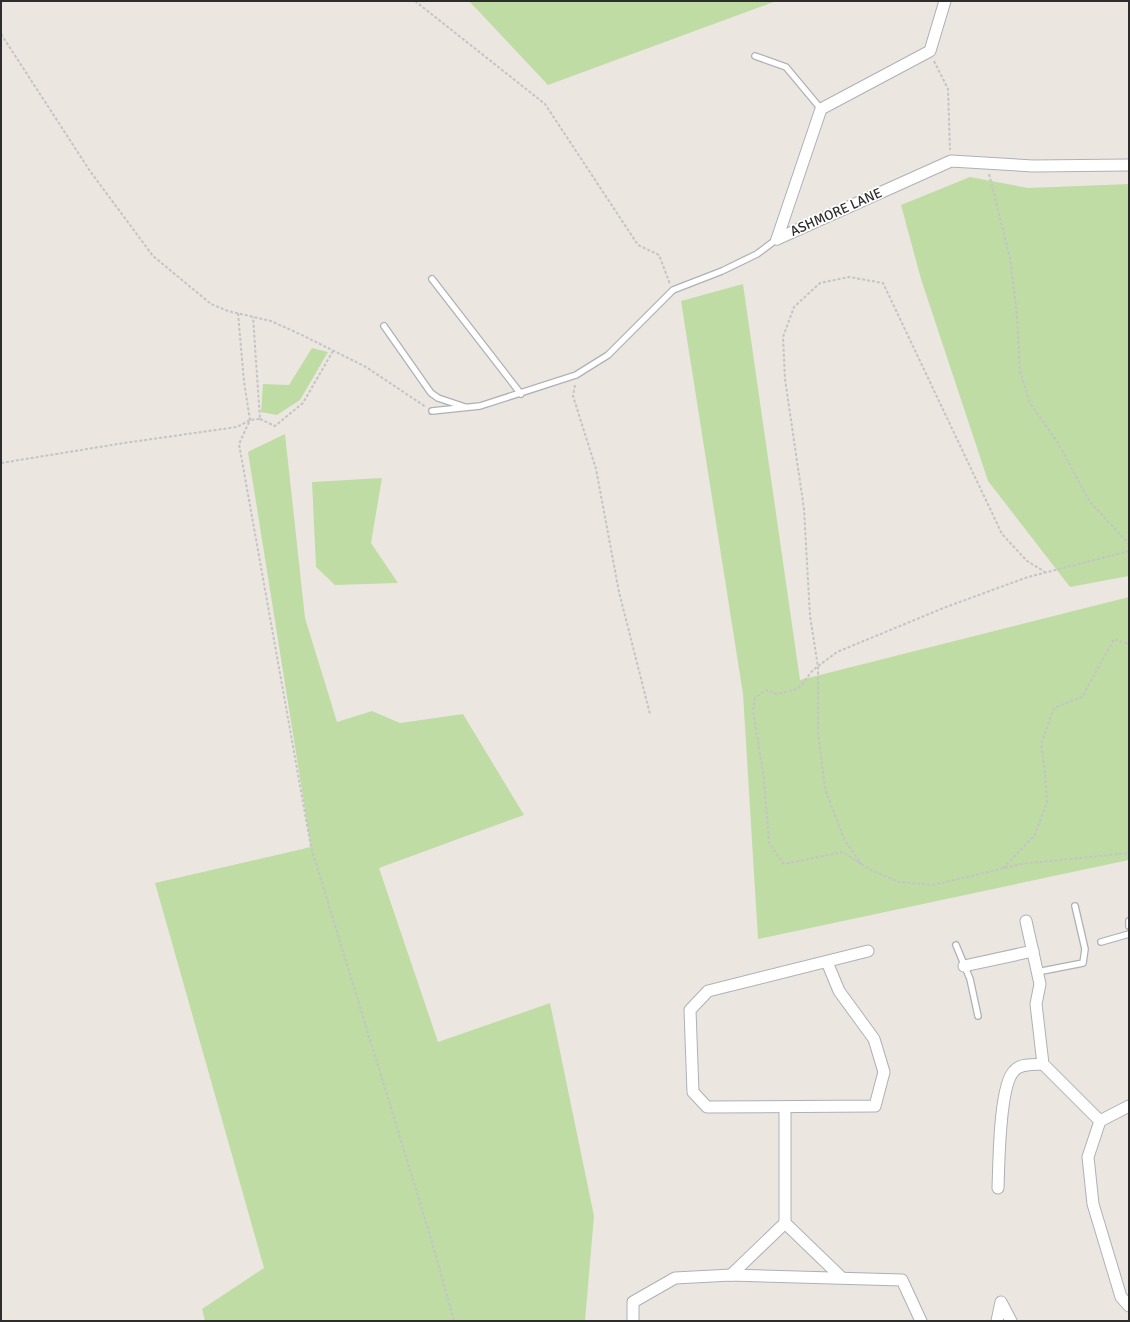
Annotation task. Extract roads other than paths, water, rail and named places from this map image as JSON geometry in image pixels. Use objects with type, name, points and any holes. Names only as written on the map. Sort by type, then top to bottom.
[{"type":"street","points":[[822,109],[930,51],[945,1]]},
{"type":"street","name":"ASHMORE LANE","points":[[777,239],[822,109]]},
{"type":"street","name":"ASHMORE LANE","points":[[777,239],[951,161],[1033,166],[1129,165]]},
{"type":"street","points":[[1026,921],[1040,984],[1036,1004],[1043,1064],[1100,1121]]},
{"type":"street","points":[[964,966],[1033,950]]},
{"type":"street","points":[[827,962],[839,991],[874,1039],[884,1072],[875,1106],[707,1107],[693,1092],[690,1010],[708,991],[868,951]]},
{"type":"street","points":[[998,1188],[1002,1112],[1008,1078],[1015,1069],[1025,1065],[1043,1064]]},
{"type":"street","points":[[1129,1106],[1100,1121],[1088,1157],[1093,1204],[1121,1297],[1129,1306]]},
{"type":"street","points":[[732,1274],[785,1223],[786,1107]]},
{"type":"street","points":[[785,1223],[841,1277]]},
{"type":"street","points":[[633,1321],[633,1302],[675,1278],[732,1274],[902,1280],[921,1321]]},
{"type":"street","points":[[997,1321],[1001,1302],[1011,1321]]},
{"type":"lane","points":[[755,56],[786,67],[822,109]]},
{"type":"lane","points":[[432,411],[480,406],[576,375],[608,355],[673,290],[722,271],[757,254],[777,239]]},
{"type":"lane","points":[[432,279],[521,394]]},
{"type":"lane","points":[[384,326],[431,393],[438,398],[467,408]]},
{"type":"lane","points":[[1038,972],[1083,963],[1085,950],[1075,906]]},
{"type":"lane","points":[[1129,920],[1129,926]]},
{"type":"lane","points":[[1100,942],[1129,934]]},
{"type":"lane","points":[[956,944],[974,991],[978,1016]]}]
